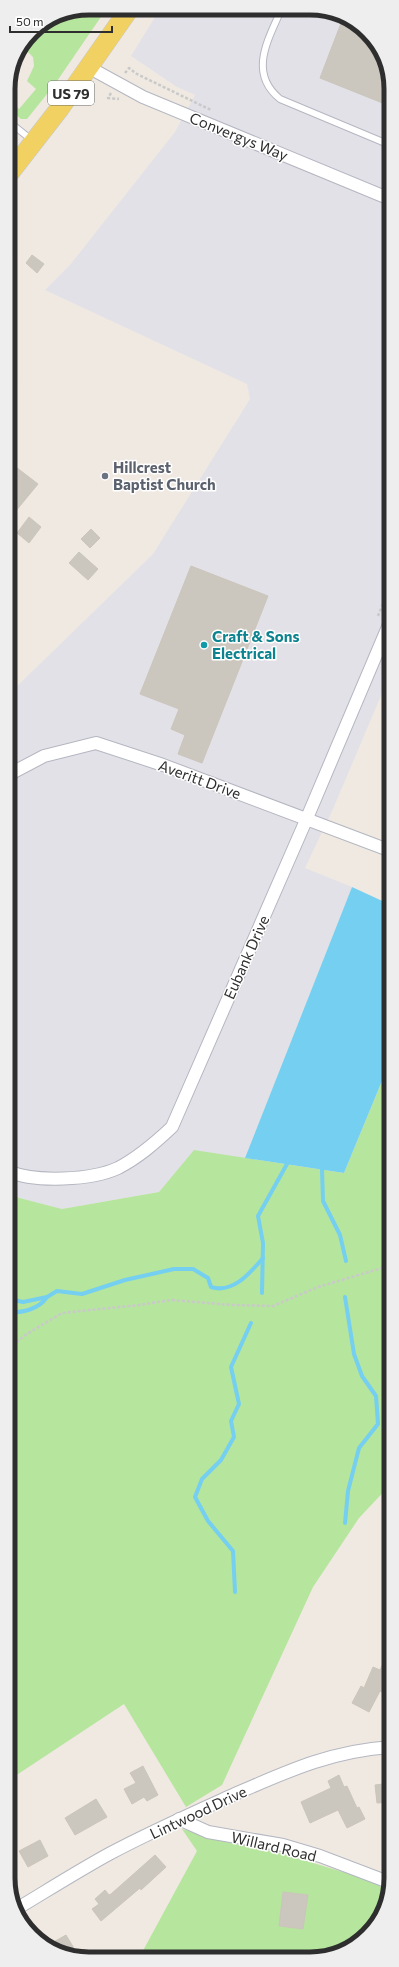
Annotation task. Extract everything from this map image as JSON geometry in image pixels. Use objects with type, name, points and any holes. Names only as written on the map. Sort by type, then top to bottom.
[{"type":"main road","name":"US 79","points":[[15,166],[90,68],[125,15]]},
{"type":"street","name":"Convergys Way","points":[[90,68],[143,97],[384,197]]},
{"type":"street","name":"Eubank Drive","points":[[15,1173],[40,1179],[82,1177],[116,1168],[149,1150],[172,1127],[307,818],[384,636]]},
{"type":"street","name":"Averitt Drive","points":[[15,771],[44,756],[96,743],[163,765],[384,848]]},
{"type":"street","name":"Lintwood Drive","points":[[21,1906],[110,1854],[179,1819],[312,1762],[348,1753],[384,1748]]},
{"type":"street","name":"Willard Road","points":[[179,1819],[208,1832],[283,1845],[384,1880]]},
{"type":"lane","points":[[279,15],[263,54],[264,75],[271,92],[280,99],[384,142]]},
{"type":"lane","points":[[15,127],[34,142]]},
{"type":"path","points":[[15,1344],[62,1313],[124,1307],[172,1300],[232,1306],[273,1306],[318,1288],[384,1266]]},
{"type":"shaded area","points":[[156,15],[310,15],[325,16],[334,19],[355,30],[369,44],[378,61],[384,89],[384,689],[333,809],[305,868],[352,887],[245,1158],[194,1151],[159,1192],[62,1209],[15,1197],[15,688],[153,554],[250,399],[247,384],[45,290],[70,265],[175,132],[195,95],[177,87],[131,56]]},
{"type":"green space","points":[[102,15],[55,84],[27,119],[21,119],[15,114],[15,106],[19,109],[36,89],[27,81],[34,66],[33,57],[26,50],[27,48],[33,40],[48,27],[74,16]]},
{"type":"green space","points":[[384,1076],[384,1491],[359,1518],[313,1587],[222,1785],[186,1807],[124,1704],[15,1776],[15,1197],[62,1209],[159,1192],[194,1150],[344,1173]]},
{"type":"green space","points":[[182,1829],[230,1843],[280,1853],[373,1881],[384,1882],[383,1893],[374,1915],[366,1927],[355,1937],[334,1948],[310,1952],[142,1952],[197,1851]]},
{"type":"water","points":[[352,887],[384,902],[384,1076],[344,1173],[245,1158]]},
{"type":"building","points":[[341,22],[355,30],[369,44],[374,52],[383,79],[384,104],[320,78]]},
{"type":"building","points":[[32,255],[44,264],[37,273],[26,263]]},
{"type":"building","points":[[15,466],[38,484],[15,512]]},
{"type":"building","points":[[29,517],[41,527],[29,543],[17,533]]},
{"type":"building","points":[[91,529],[100,538],[90,548],[81,539]]},
{"type":"building","points":[[79,552],[98,569],[88,580],[69,563]]},
{"type":"building","name":"Craft & Sons Electrical","points":[[191,566],[268,596],[202,763],[178,754],[185,735],[171,729],[179,709],[140,694]]},
{"type":"building","points":[[384,1662],[384,1693],[380,1691],[369,1712],[352,1703],[361,1686],[364,1688],[373,1667],[380,1670]]},
{"type":"building","points":[[143,1766],[158,1795],[147,1801],[144,1797],[132,1804],[124,1789],[136,1783],[130,1773]]},
{"type":"building","points":[[339,1775],[344,1787],[347,1786],[357,1808],[359,1807],[365,1819],[347,1828],[338,1810],[310,1823],[301,1802],[331,1788],[328,1781]]},
{"type":"building","points":[[384,1784],[384,1802],[377,1803],[375,1785]]},
{"type":"building","points":[[96,1799],[107,1817],[75,1835],[65,1818]]},
{"type":"building","points":[[40,1840],[48,1856],[28,1867],[19,1851]]},
{"type":"building","points":[[155,1855],[166,1867],[141,1890],[140,1888],[101,1921],[92,1909],[99,1904],[95,1899],[105,1890],[109,1895],[111,1894]]},
{"type":"building","points":[[283,1892],[308,1895],[303,1929],[279,1926]]},
{"type":"building","points":[[66,1935],[75,1950],[65,1948],[53,1942]]},
{"type":"waterway","points":[[262,1293],[263,1243],[258,1216],[287,1164]]},
{"type":"waterway","points":[[322,1169],[323,1201],[340,1235],[346,1261]]},
{"type":"waterway","points":[[15,1300],[23,1302],[47,1297],[57,1291],[82,1294],[125,1280],[174,1269],[193,1269],[208,1278],[211,1287],[227,1288],[247,1276],[263,1258]]},
{"type":"waterway","points":[[15,1312],[35,1308],[47,1297]]},
{"type":"waterway","points":[[345,1297],[354,1354],[362,1376],[376,1396],[378,1424],[359,1448],[348,1491],[345,1523]]},
{"type":"waterway","points":[[235,1592],[233,1551],[208,1521],[195,1497],[202,1479],[221,1460],[234,1437],[231,1421],[239,1404],[231,1367],[251,1323]]},
{"type":"place","name":"Hillcrest Baptist Church","points":[[105,476]]},
{"type":"place","name":"Craft & Sons Electrical","points":[[204,645]]}]
